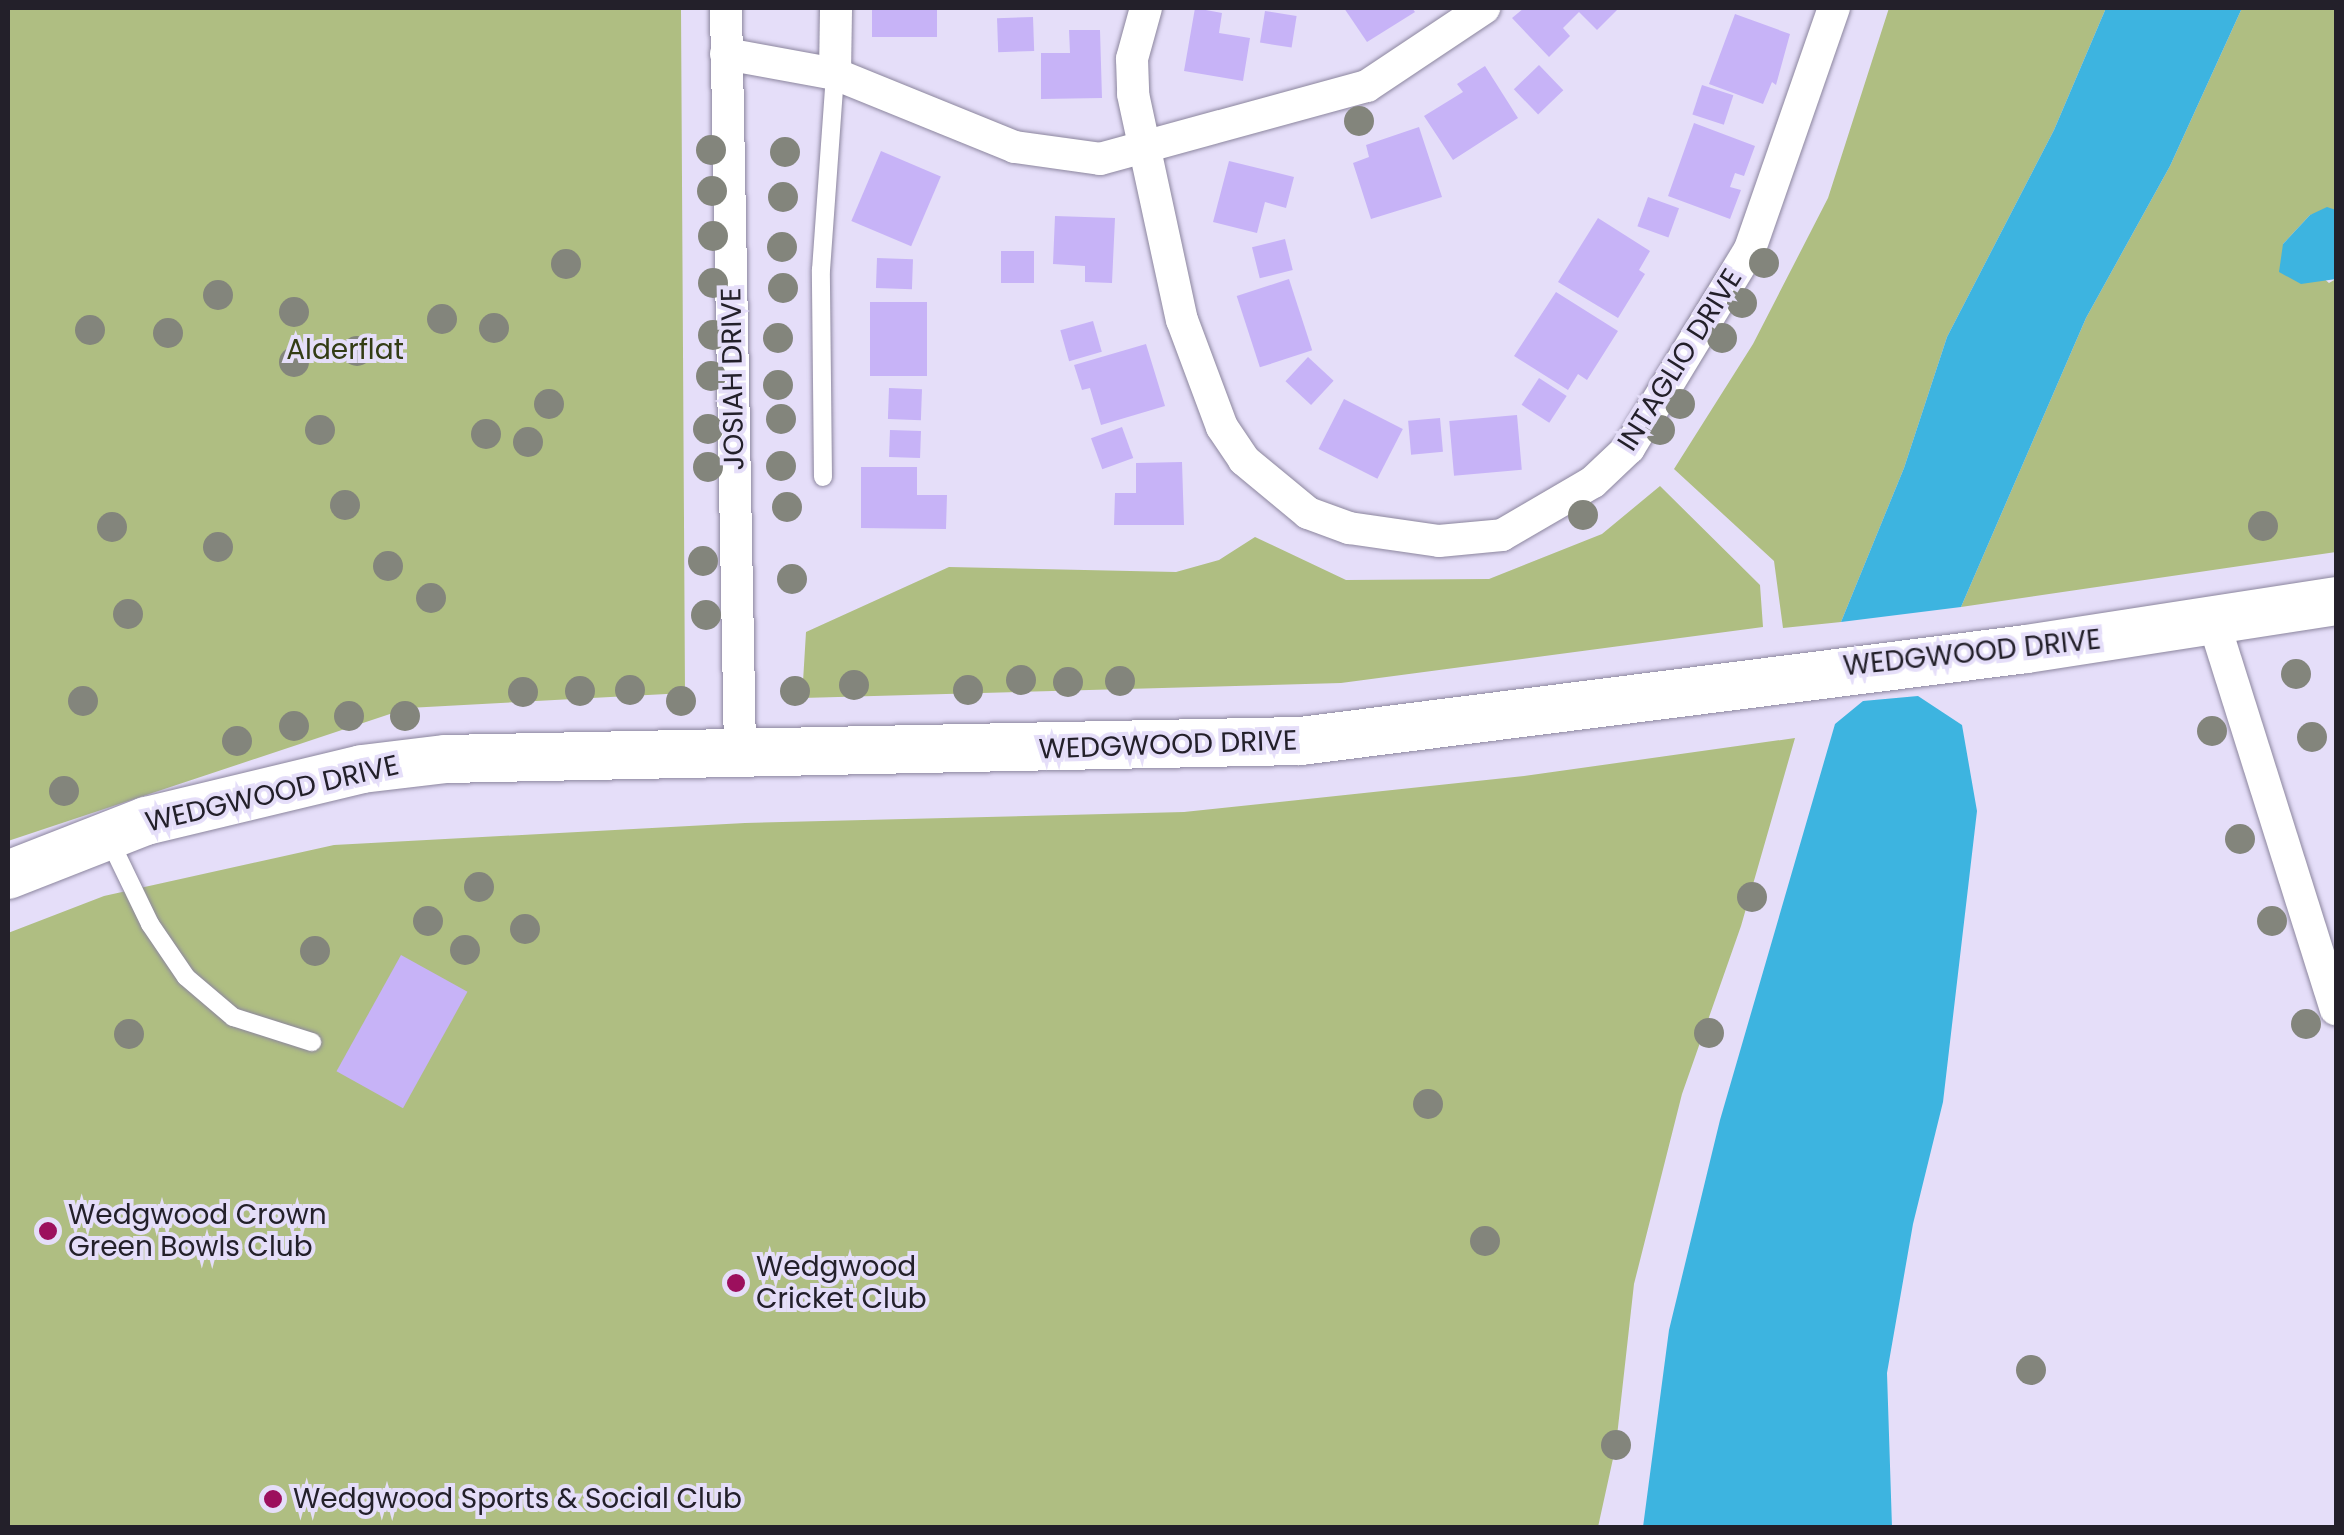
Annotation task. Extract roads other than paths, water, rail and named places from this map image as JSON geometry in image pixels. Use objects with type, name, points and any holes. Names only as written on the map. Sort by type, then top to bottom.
[{"type":"street","name":"JOSIAH DRIVE","points":[[726,8],[740,750]]},
{"type":"street","points":[[835,74],[836,8]]},
{"type":"street","name":"INTAGLIO DRIVE","points":[[1146,8],[1132,58],[1144,148],[1182,320],[1214,411],[1244,460],[1308,513],[1349,528],[1408,540],[1502,535],[1592,482],[1630,448],[1750,249],[1834,8]]},
{"type":"street","points":[[726,54],[835,74],[1014,147],[1100,159],[1367,86],[1484,8]]},
{"type":"street","name":"WEDGWOOD DRIVE","points":[[8,875],[107,835],[362,769],[446,759],[740,750],[1301,742],[2214,623],[2336,601]]},
{"type":"street","points":[[2214,623],[2336,1009]]},
{"type":"lane","points":[[823,477],[822,270],[835,74]]},
{"type":"lane","points":[[107,835],[150,924],[186,977],[233,1017],[312,1042]]},
{"type":"water","points":[[2106,8],[2242,8],[2170,166],[2086,318],[1961,607],[1841,622],[1904,468],[1947,337],[2054,130]]},
{"type":"water","points":[[2327,207],[2336,210],[2336,279],[2301,284],[2279,272],[2283,244],[2310,215]]},
{"type":"water","points":[[1918,696],[1962,725],[1977,811],[1943,1102],[1913,1224],[1887,1373],[1892,1527],[1643,1527],[1669,1330],[1720,1120],[1835,724],[1863,701]]},
{"type":"place","name":"Wedgwood Crown Green Bowls Club","points":[[48,1231]]},
{"type":"place","name":"Wedgwood Cricket Club","points":[[736,1283]]},
{"type":"place","name":"Wedgwood Sports & Social Club","points":[[273,1499]]},
{"type":"park label","name":"Alderflat","points":[[345,350]]}]
